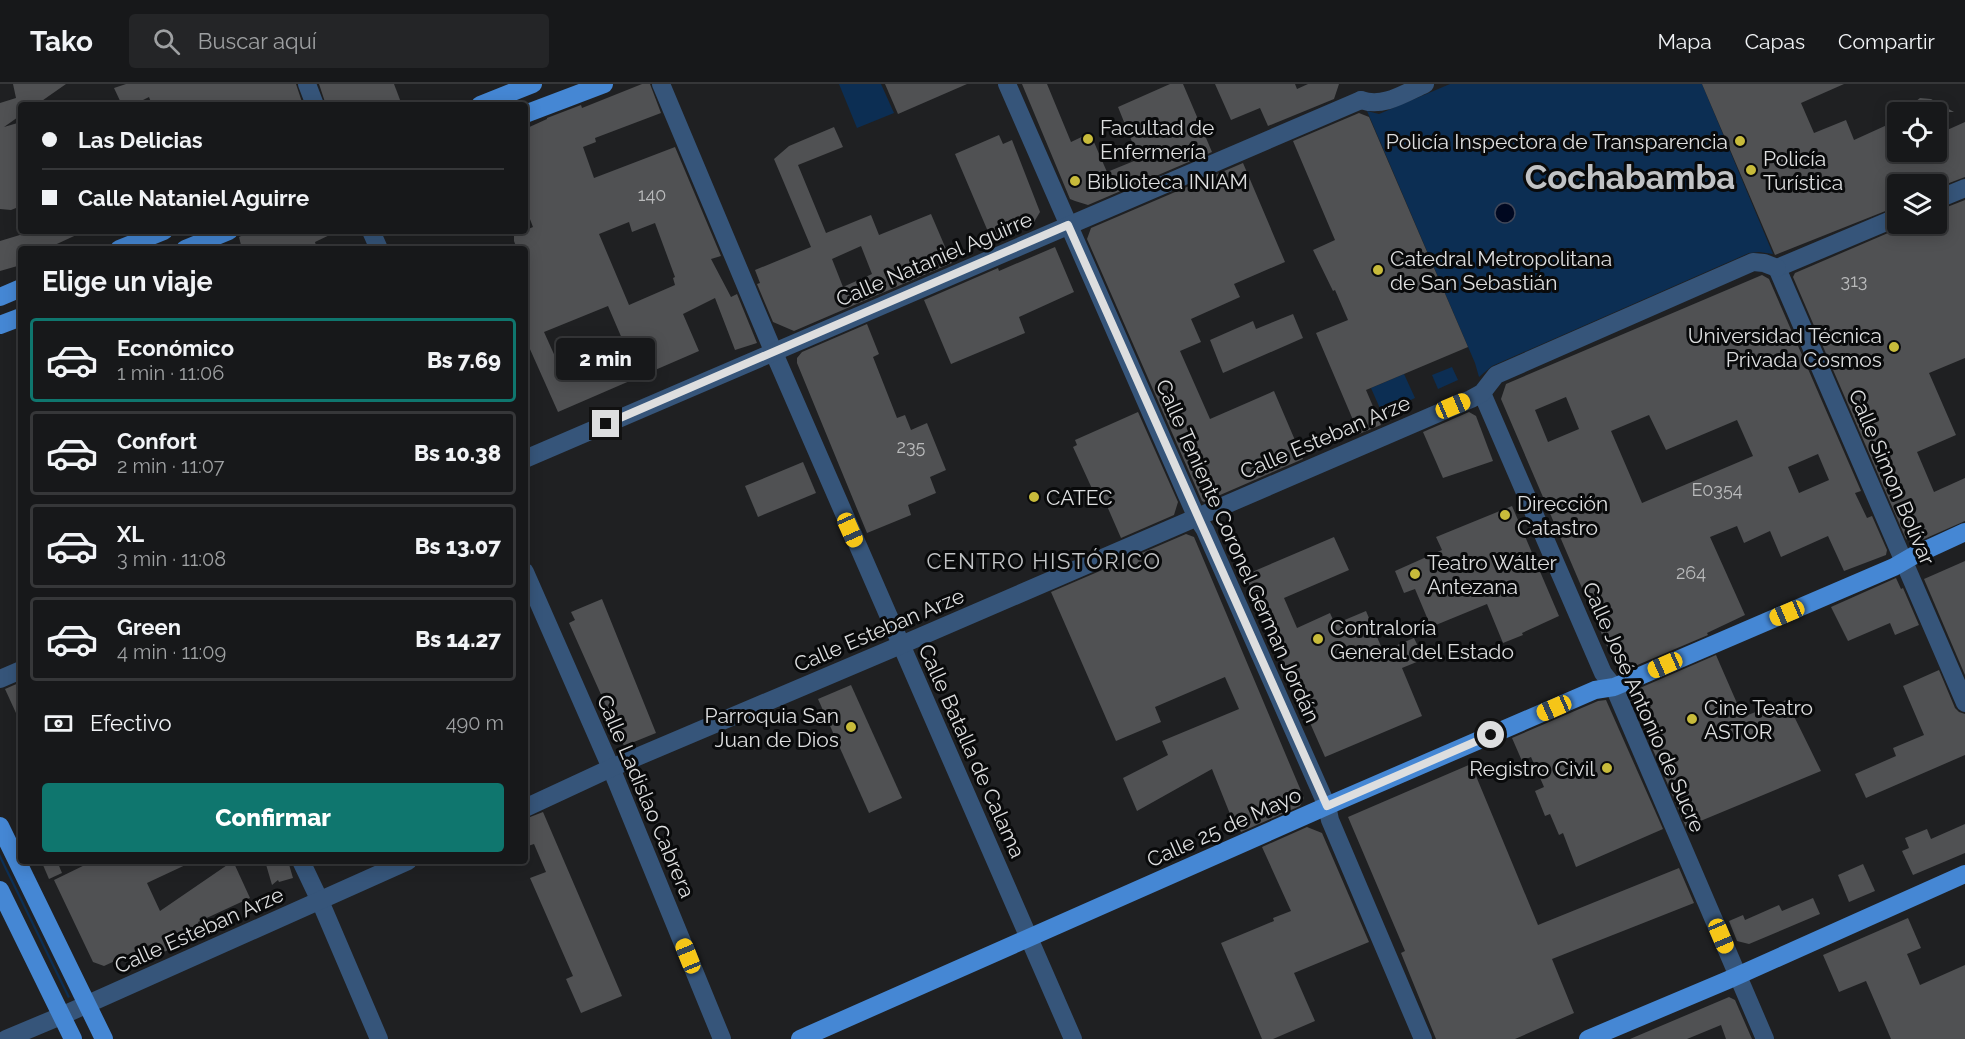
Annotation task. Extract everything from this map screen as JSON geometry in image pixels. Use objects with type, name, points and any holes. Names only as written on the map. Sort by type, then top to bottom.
[{"type":"main road","points":[[488,102],[533,84]]},
{"type":"main road","points":[[528,113],[604,84]]},
{"type":"main road","points":[[126,246],[156,234]]},
{"type":"main road","points":[[192,246],[222,234]]},
{"type":"main road","points":[[0,297],[18,290]]},
{"type":"main road","points":[[0,325],[18,318]]},
{"type":"main road","name":"Calle 25 de Mayo","points":[[800,1039],[1327,806],[1595,690],[1614,687],[1904,561],[1965,532]]},
{"type":"main road","points":[[0,826],[18,863]]},
{"type":"main road","points":[[18,864],[104,1039]]},
{"type":"main road","points":[[1588,1039],[1965,874]]},
{"type":"main road","points":[[0,890],[73,1039]]},
{"type":"street","points":[[306,84],[314,102]]},
{"type":"street","name":"Calle Batalla de Calama","points":[[661,84],[774,353],[1073,1039]]},
{"type":"street","name":"Calle Teniente Coronel German Jordán","points":[[1007,84],[1196,516],[1205,530],[1327,806],[1330,820],[1423,1039]]},
{"type":"street","points":[[1357,92],[1369,103],[1379,103],[1425,84]]},
{"type":"street","name":"Calle Nataniel Aguirre","points":[[528,458],[1068,225],[1357,92]]},
{"type":"street","points":[[1947,195],[1965,188]]},
{"type":"street","points":[[1482,393],[1496,375],[1753,262],[1777,268],[1887,222]]},
{"type":"street","name":"Calle Simon Bolívar","points":[[1777,268],[1965,703]]},
{"type":"street","name":"Calle Esteban Arze","points":[[528,807],[611,768],[902,645],[1482,393]]},
{"type":"street","name":"Calle José Antonio de Sucre","points":[[1482,393],[1603,673],[1614,687],[1765,1039]]},
{"type":"street","name":"Calle Ladislao Cabrera","points":[[528,579],[611,768],[722,1039]]},
{"type":"street","points":[[0,679],[18,671]]},
{"type":"street","points":[[302,864],[379,1039]]},
{"type":"street","name":"Calle Esteban Arze","points":[[6,1039],[401,864]]},
{"type":"shaded area","points":[[839,84],[881,84],[894,113],[857,128]]},
{"type":"shaded area","points":[[1450,84],[1702,84],[1773,254],[1749,253],[1492,366],[1479,377],[1367,111],[1379,114]]},
{"type":"shaded area","points":[[1505,203],[1512,206],[1515,213],[1512,220],[1505,223],[1498,220],[1495,213],[1498,206]]},
{"type":"shaded area","points":[[1452,367],[1458,380],[1438,389],[1432,375]]},
{"type":"shaded area","points":[[1404,374],[1415,398],[1382,413],[1371,388]]},
{"type":"shaded area","points":[[0,854],[70,997],[68,998],[0,859]]},
{"type":"building","points":[[13,84],[66,84],[40,102],[18,102],[18,117],[4,127],[18,123],[18,207],[11,210],[0,209],[0,103],[16,98]]},
{"type":"building","points":[[126,84],[296,84],[302,102],[151,102],[149,97],[139,102],[121,102],[114,88]]},
{"type":"building","points":[[319,84],[394,84],[401,102],[325,102]]},
{"type":"building","points":[[642,84],[650,84],[661,113],[595,138],[596,142],[583,147],[594,178],[675,147],[721,256],[711,259],[731,297],[737,294],[757,343],[735,350],[715,298],[683,314],[699,351],[558,412],[528,345],[528,246],[516,246],[514,235],[528,234],[528,229],[533,227],[528,214],[528,128],[581,105],[582,108]],"holes":[[[629,222],[632,232],[655,223],[675,277],[673,278],[675,285],[629,305],[599,234]],[[608,306],[626,348],[562,372],[544,332]]]},
{"type":"building","points":[[885,84],[967,84],[898,114]]},
{"type":"building","points":[[1022,84],[1047,84],[1071,142],[1090,133],[1107,172],[1139,159],[1118,107],[1170,84],[1183,84],[1212,152],[1088,205],[1075,201],[1070,199]]},
{"type":"building","points":[[1215,84],[1295,84],[1297,89],[1308,84],[1339,84],[1334,99],[1268,126],[1260,108],[1231,120]]},
{"type":"building","points":[[1702,84],[1844,84],[1801,103],[1814,133],[1846,120],[1854,140],[1887,125],[1887,162],[1947,162],[1947,130],[1965,122],[1965,177],[1947,184],[1947,174],[1887,174],[1887,210],[1775,255]]},
{"type":"building","points":[[1920,98],[1936,102],[1915,102]]},
{"type":"building","name":"Catedral Metropolitana de San Sebastián","points":[[1359,113],[1369,117],[1468,347],[1366,390],[1381,425],[1359,434],[1316,333],[1348,320],[1313,250],[1335,240],[1293,141]]},
{"type":"building","points":[[834,127],[843,147],[798,165],[826,233],[871,215],[879,235],[931,214],[952,263],[794,331],[773,322],[757,284],[760,283],[755,270],[811,247],[774,159],[789,146]],"holes":[[[861,246],[872,274],[843,287],[832,259]]]},
{"type":"building","points":[[999,135],[1003,144],[1012,140],[1040,212],[1034,222],[992,241],[955,154]]},
{"type":"building","points":[[1243,163],[1285,262],[1234,284],[1240,297],[1191,319],[1201,342],[1180,351],[1210,419],[1274,391],[1303,459],[1204,502],[1087,239],[1091,228]]},
{"type":"building","points":[[1965,200],[1965,358],[1929,373],[1956,435],[1917,452],[1934,492],[1965,478],[1965,521],[1915,543],[1906,539],[1793,277],[1795,273],[1887,233],[1947,234],[1947,207]]},
{"type":"building","points":[[23,234],[78,234],[52,246],[18,246],[18,266],[0,271],[0,241]]},
{"type":"building","points":[[246,234],[332,234],[315,242],[316,246],[241,246],[239,237]]},
{"type":"building","points":[[1055,247],[1074,292],[1019,317],[1025,333],[951,364],[924,300],[998,268],[999,271]]},
{"type":"building","points":[[1762,275],[1769,279],[1861,491],[1855,493],[1867,518],[1872,516],[1887,550],[1886,555],[1844,571],[1828,536],[1781,557],[1770,531],[1744,543],[1737,526],[1710,537],[1745,615],[1707,633],[1708,635],[1628,669],[1615,665],[1501,399],[1506,384]],"holes":[[[1566,397],[1579,429],[1548,442],[1535,410]],[[1649,415],[1666,450],[1737,420],[1753,456],[1642,503],[1611,431]],[[1818,454],[1829,480],[1799,493],[1788,467]]]},
{"type":"building","points":[[1293,314],[1303,338],[1223,373],[1210,340],[1253,321],[1256,329]]},
{"type":"building","points":[[867,324],[879,354],[873,357],[897,418],[905,415],[911,430],[927,423],[946,470],[930,477],[936,493],[908,505],[911,515],[867,533],[797,363],[797,358],[802,352]]},
{"type":"building","points":[[1138,412],[1178,502],[1174,515],[1121,538],[1100,490],[1094,493],[1073,447],[1077,445],[1075,440]]},
{"type":"building","points":[[1469,412],[1476,416],[1493,461],[1443,478],[1423,432]]},
{"type":"building","points":[[803,462],[816,493],[758,517],[745,486]]},
{"type":"building","points":[[1512,506],[1559,616],[1503,643],[1487,604],[1431,627],[1415,589],[1404,593],[1395,571],[1442,550],[1436,537]]},
{"type":"building","points":[[1186,534],[1194,537],[1304,798],[1300,806],[1241,832],[1235,817],[1232,819],[1212,769],[1137,811],[1123,778],[1168,755],[1162,741],[1239,709],[1225,677],[1155,707],[1161,722],[1116,741],[1051,592]]},
{"type":"building","points":[[1334,537],[1349,570],[1284,598],[1297,628],[1330,613],[1335,624],[1366,611],[1383,651],[1414,638],[1424,659],[1402,668],[1422,716],[1325,757],[1245,575]]},
{"type":"building","points":[[1965,561],[1965,675],[1924,579]]},
{"type":"building","points":[[1896,578],[1901,589],[1903,588],[1919,625],[1895,635],[1890,623],[1848,641],[1831,607]]},
{"type":"building","points":[[602,599],[656,733],[624,746],[569,623],[575,620],[571,612]]},
{"type":"building","points":[[1716,655],[1743,717],[1786,700],[1821,771],[1686,827],[1630,696],[1633,691]]},
{"type":"building","points":[[1939,670],[1955,708],[1965,714],[1965,755],[1866,798],[1855,774],[1896,756],[1893,748],[1924,735],[1903,686]]},
{"type":"building","points":[[18,683],[18,717],[5,689]]},
{"type":"building","name":"Parroquia San Juan de Dios","points":[[851,685],[902,798],[869,813],[818,699]]},
{"type":"building","points":[[1606,700],[1663,829],[1576,867],[1563,833],[1559,835],[1550,814],[1545,816],[1535,791],[1544,787],[1531,757],[1522,761],[1512,738],[1598,701]]},
{"type":"building","points":[[1471,764],[1538,925],[1679,868],[1694,903],[1552,959],[1574,1013],[1515,1039],[1436,1039],[1401,953],[1405,951],[1348,817]]},
{"type":"building","points":[[543,812],[622,996],[581,1013],[566,979],[573,976],[530,878],[546,872],[534,844],[528,846],[528,818]]},
{"type":"building","points":[[1965,824],[1965,853],[1913,875],[1902,851],[1909,848],[1905,838],[1927,829],[1931,839]]},
{"type":"building","points":[[1307,827],[1322,833],[1369,942],[1294,973],[1315,1021],[1273,1039],[1262,1039],[1221,943],[1274,921],[1273,918],[1291,911],[1262,847]]},
{"type":"building","points":[[58,864],[62,873],[49,879],[43,865]]},
{"type":"building","points":[[87,864],[188,864],[147,883],[160,911],[229,864],[234,864],[250,898],[198,922],[199,925],[171,936],[176,946],[158,955],[152,944],[104,966],[93,962],[54,880]]},
{"type":"building","points":[[266,864],[289,864],[293,878],[279,882],[278,880],[272,885]]},
{"type":"building","points":[[1863,864],[1875,891],[1849,902],[1838,875]]},
{"type":"building","points":[[1813,898],[1820,914],[1749,944],[1737,941],[1729,921],[1743,915],[1745,920],[1779,905],[1782,911]]},
{"type":"building","points":[[1908,918],[1921,948],[1907,954],[1920,985],[1965,965],[1965,1039],[1891,1039],[1866,981],[1839,992],[1823,955]]},
{"type":"building","points":[[1729,997],[1735,1000],[1752,1039],[1726,1039],[1721,1025],[1687,1039],[1630,1039]]},
{"type":"place","name":"Facultad de Enfermería","points":[[1088,139]]},
{"type":"place","name":"Policía Inspectora de Transparencia","points":[[1740,141]]},
{"type":"place","name":"Policía Turística","points":[[1751,170]]},
{"type":"place","name":"Biblioteca INIAM","points":[[1075,181]]},
{"type":"place","name":"Catedral Metropolitana de San Sebastián","points":[[1378,270]]},
{"type":"place","name":"Universidad Técnica Privada Cosmos","points":[[1894,347]]},
{"type":"place","name":"CATEC","points":[[1034,497]]},
{"type":"place","name":"Dirección Catastro","points":[[1505,515]]},
{"type":"place","name":"Teatro Wálter Antezana","points":[[1415,574]]},
{"type":"place","name":"Contraloría General del Estado","points":[[1318,639]]},
{"type":"place","name":"Cine Teatro ASTOR","points":[[1692,719]]},
{"type":"place","name":"Parroquia San Juan de Dios","points":[[851,727]]},
{"type":"place","name":"Registro Civil","points":[[1607,768]]},
{"type":"district","name":"Cochabamba","points":[[1630,177]]},
{"type":"district","name":"CENTRO HISTÓRICO","points":[[1044,561]]},
{"type":"route","points":[[606,424],[1068,225],[1327,806],[1491,735]]}]
